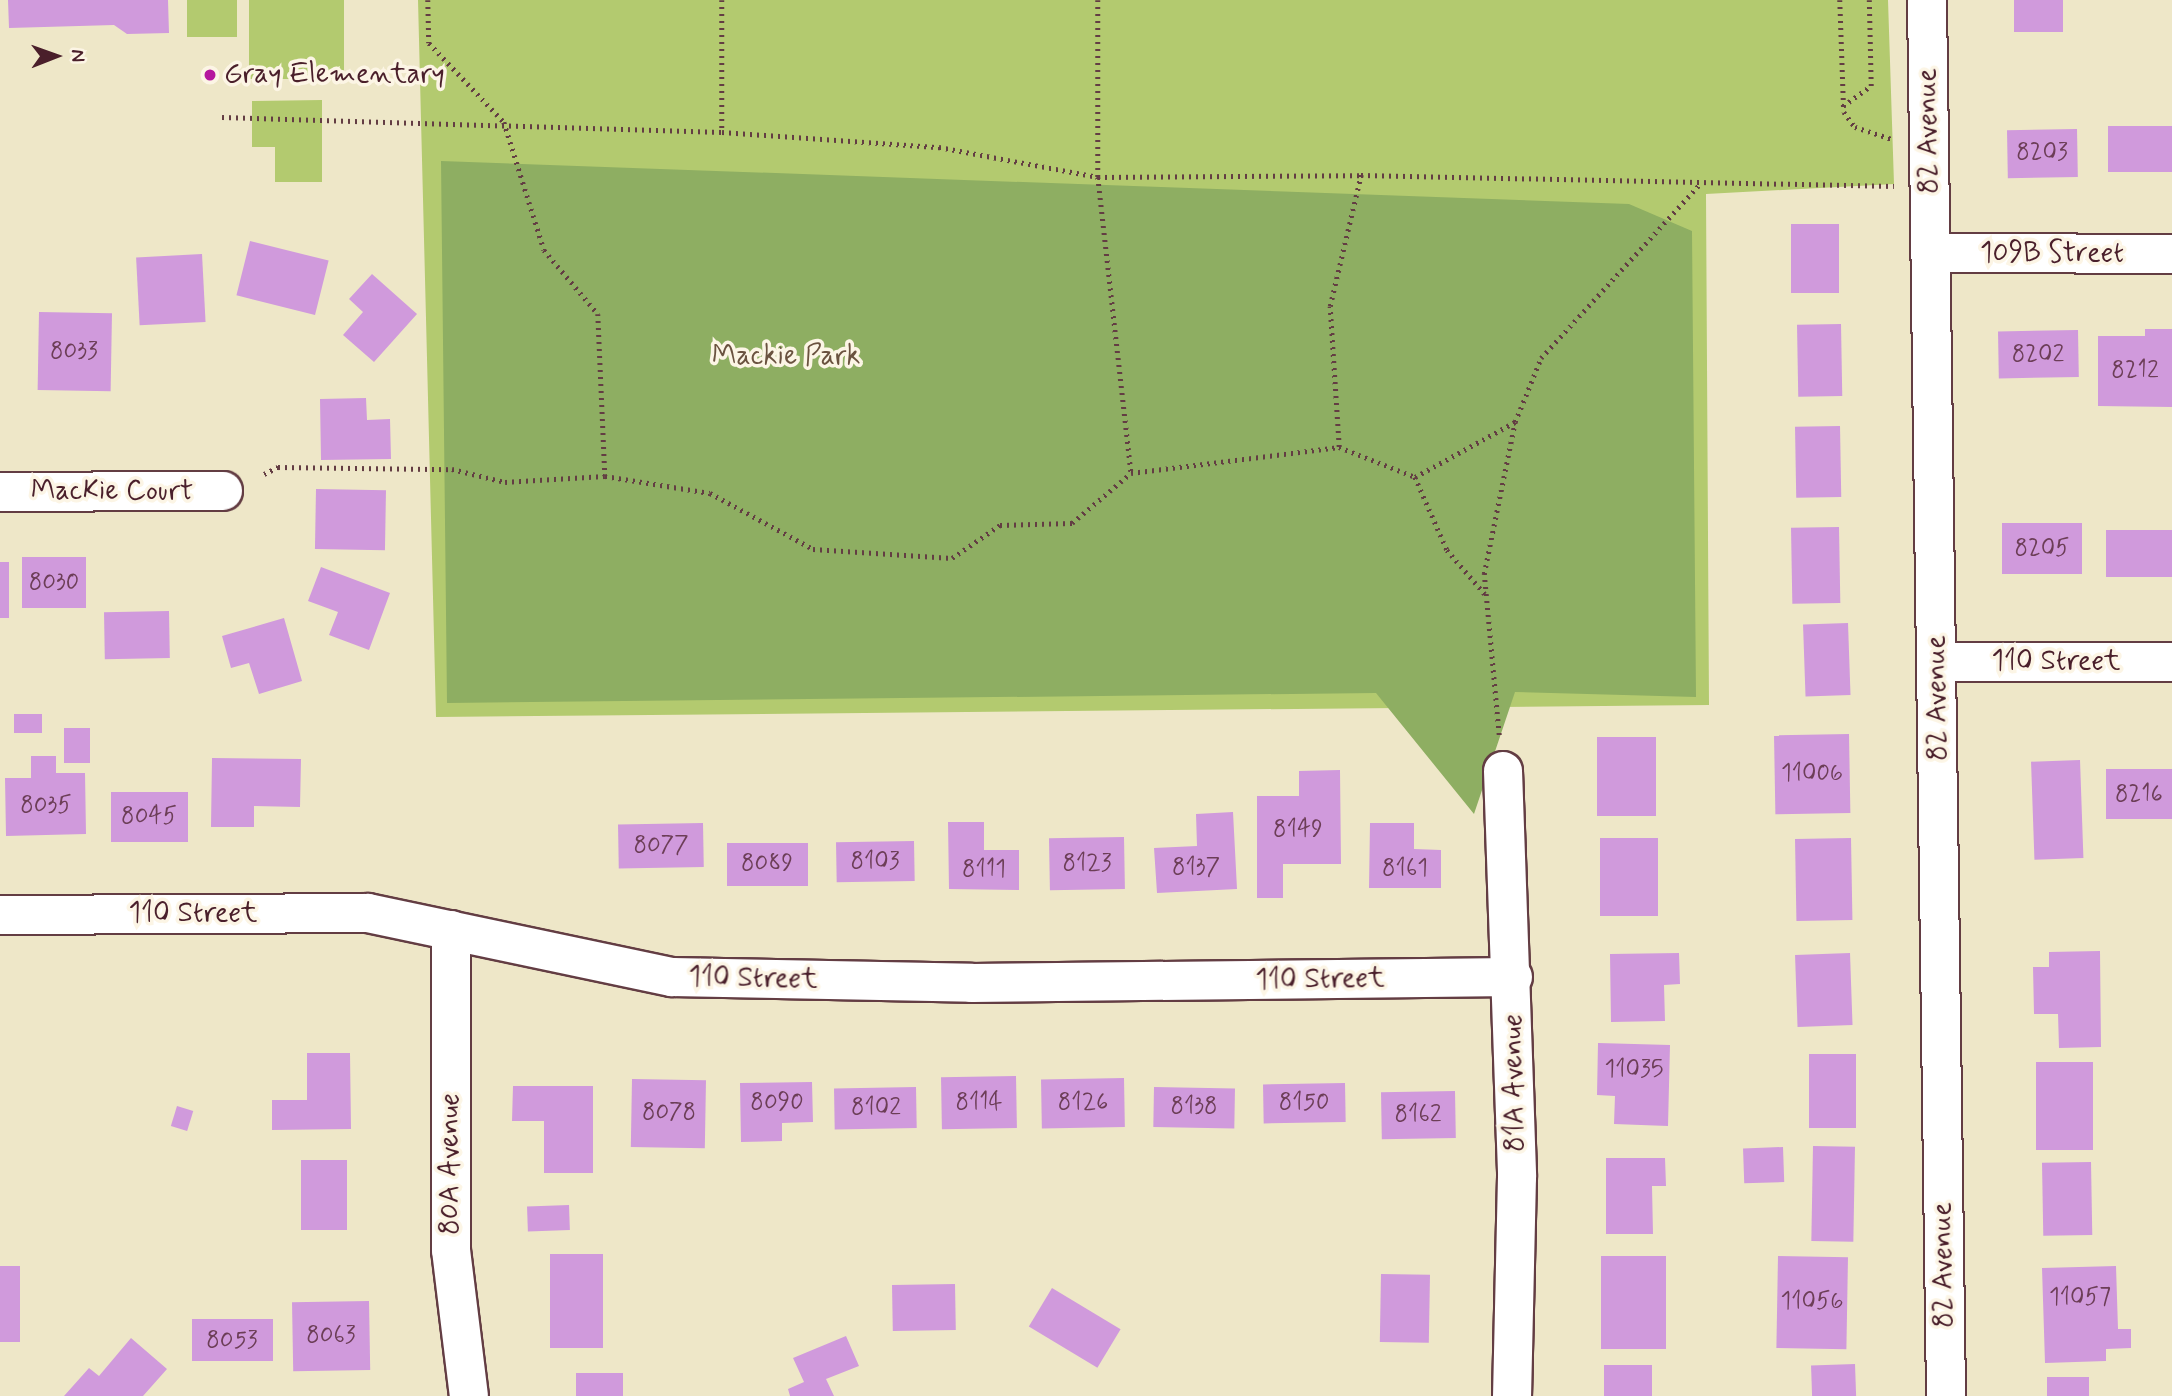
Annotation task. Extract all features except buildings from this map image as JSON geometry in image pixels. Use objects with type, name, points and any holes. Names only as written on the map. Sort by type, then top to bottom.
[{"type":"street","name":"82 Avenue","points":[[1927,0],[1940,662],[1946,1396]]},
{"type":"street","name":"109B Street","points":[[1931,253],[2172,254]]},
{"type":"street","name":"MacKie Court","points":[[0,492],[223,491]]},
{"type":"street","name":"110 Street","points":[[1940,662],[2172,662]]},
{"type":"street","name":"81A Avenue","points":[[1503,771],[1513,977],[1512,1396]]},
{"type":"street","name":"110 Street","points":[[0,915],[368,913],[673,977],[972,984],[1513,977]]},
{"type":"street","name":"80A Avenue","points":[[451,930],[451,1250],[469,1396]]},
{"type":"path","points":[[428,0],[429,43],[504,122],[544,250],[598,314],[605,476]]},
{"type":"path","points":[[722,0],[722,132]]},
{"type":"path","points":[[1098,0],[1098,177],[1131,474]]},
{"type":"path","points":[[1840,0],[1843,106],[1855,127],[1899,140]]},
{"type":"path","points":[[1843,106],[1871,86],[1869,0]]},
{"type":"path","points":[[222,117],[504,122],[722,132],[939,147],[1098,177],[1361,174],[1900,186]]},
{"type":"path","points":[[1339,447],[1330,306],[1361,174]]},
{"type":"path","points":[[1503,771],[1485,594],[1515,422],[1541,358],[1701,183]]},
{"type":"path","points":[[1415,477],[1515,422]]},
{"type":"path","points":[[264,474],[278,467],[452,469],[505,482],[605,476],[709,493],[813,549],[952,558],[1000,525],[1072,523],[1131,474],[1339,447],[1415,477],[1447,550],[1485,594]]},
{"type":"green space","points":[[187,0],[237,0],[237,37],[187,37]]},
{"type":"green space","points":[[249,0],[344,0],[344,79],[249,79]]},
{"type":"green space","name":"Mackie Park","points":[[418,0],[1888,0],[1894,184],[1706,194],[1709,705],[436,717]]},
{"type":"green space","points":[[322,100],[322,182],[275,182],[275,147],[252,147],[252,101]]},
{"type":"green space","name":"Mackie Park","points":[[441,161],[1629,204],[1692,231],[1696,697],[1515,692],[1474,814],[1376,693],[447,703]]},
{"type":"place","name":"Gray Elementary","points":[[210,75]]}]
